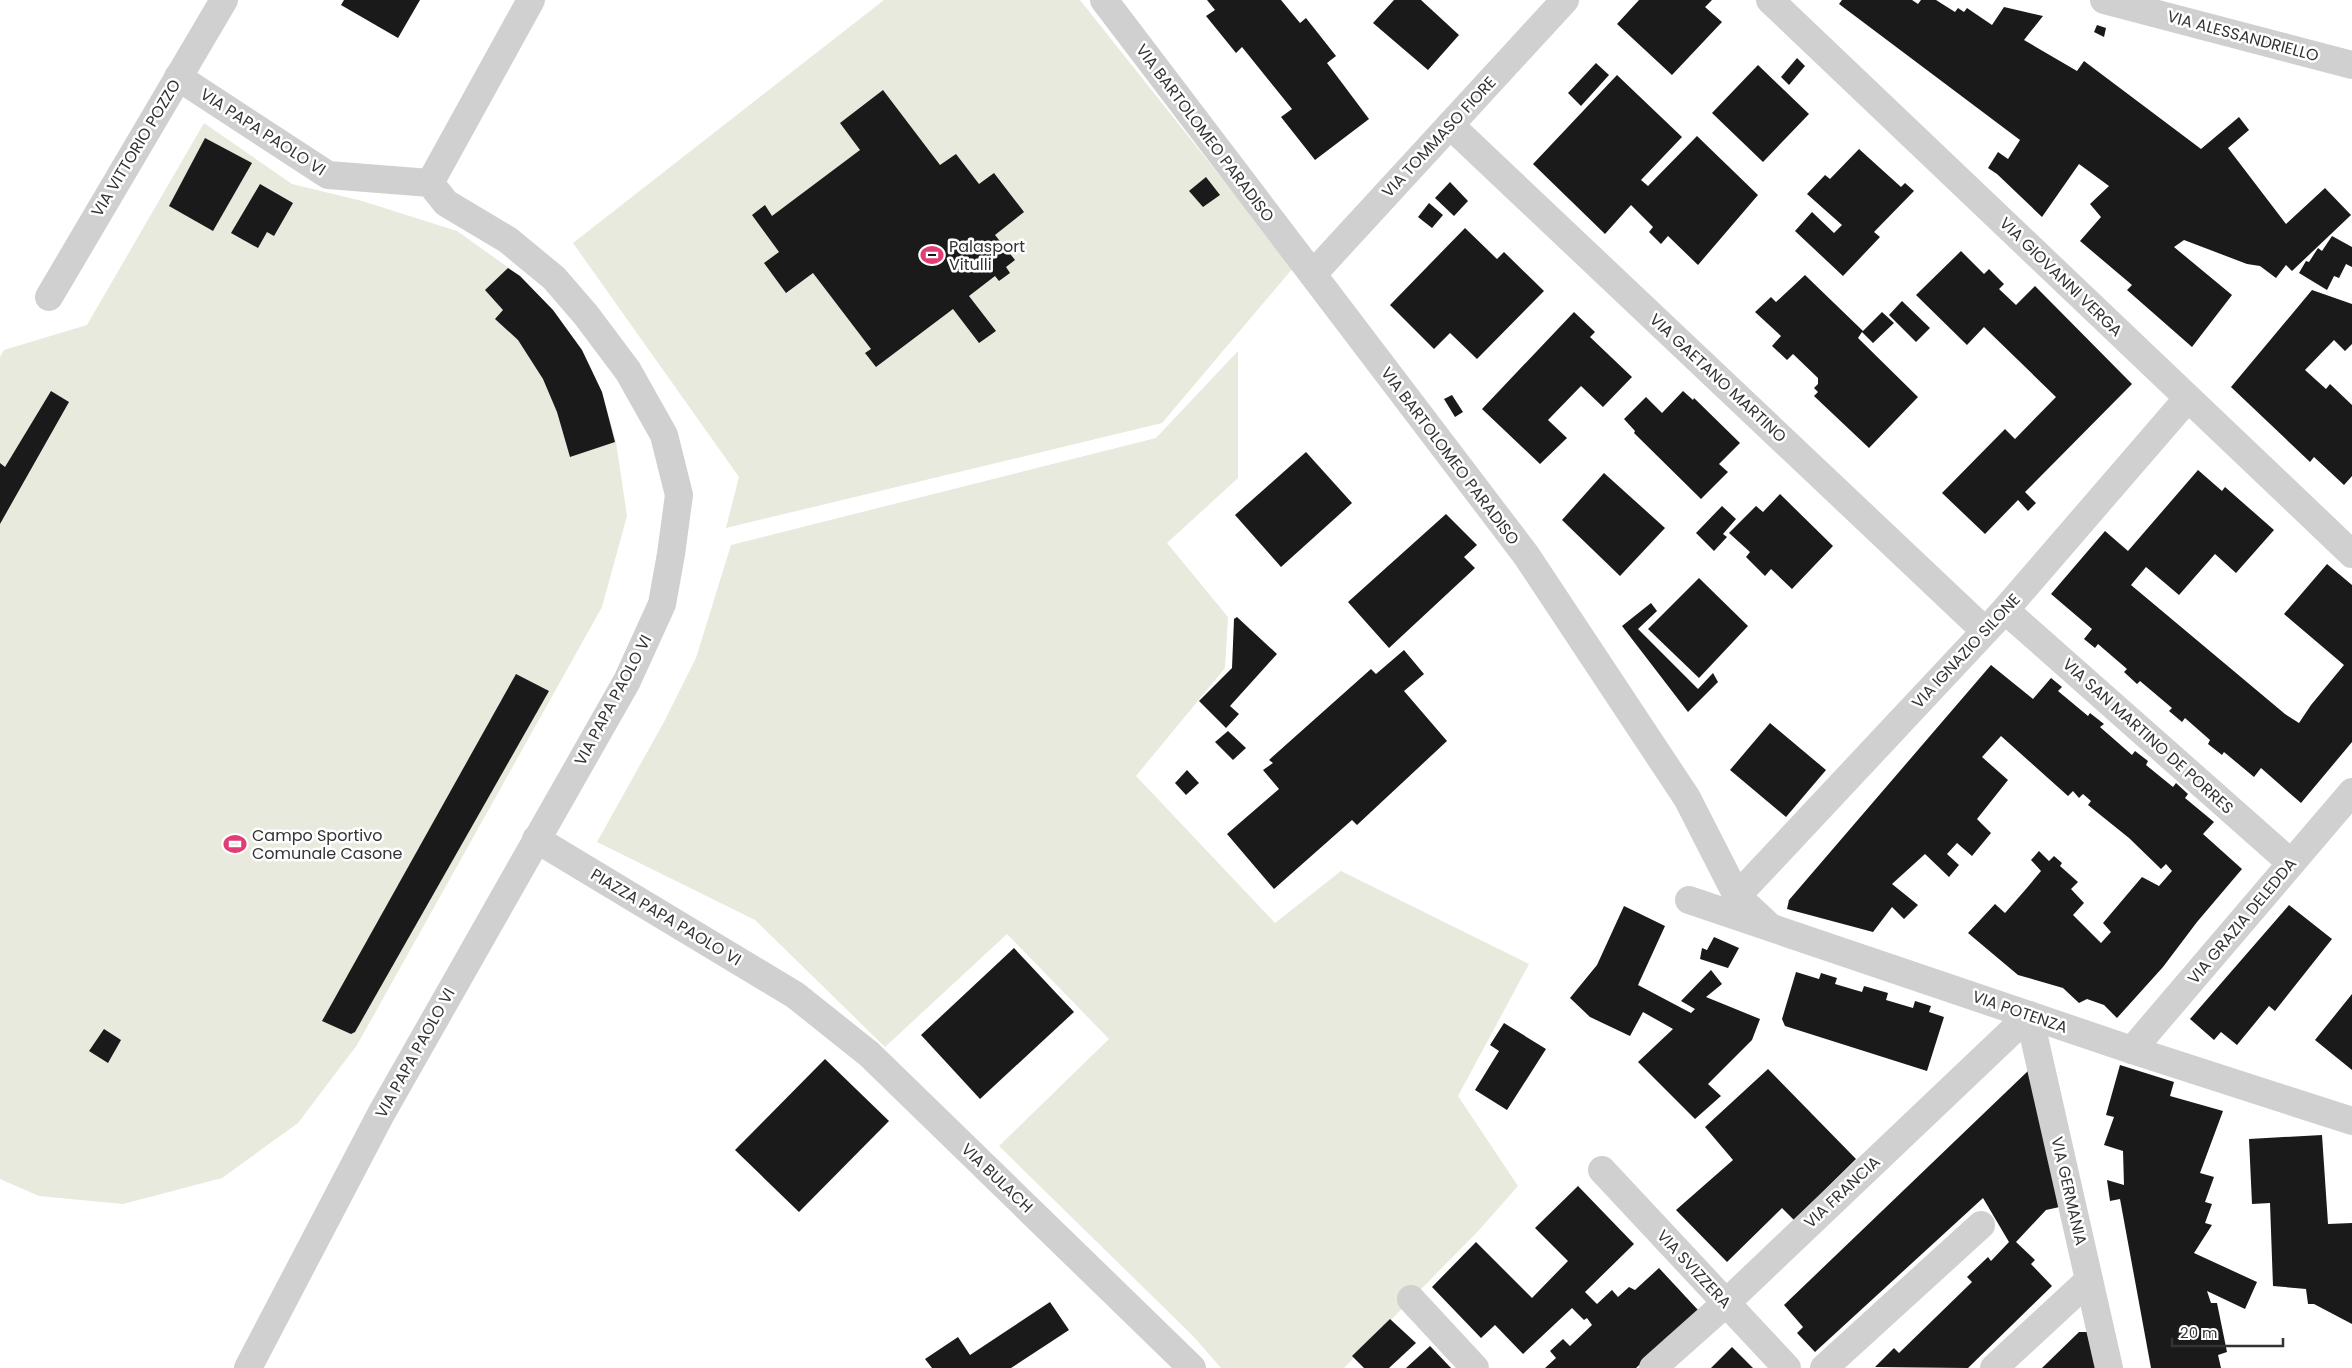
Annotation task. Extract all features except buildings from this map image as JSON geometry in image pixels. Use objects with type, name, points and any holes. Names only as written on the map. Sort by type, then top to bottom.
[{"type":"street","name":"VIA VITTORIO POZZO","points":[[49,297],[224,0]]},
{"type":"street","points":[[430,183],[531,0]]},
{"type":"street","name":"VIA BARTOLOMEO PARADISO","points":[[1104,0],[1526,555],[1687,798],[1737,896],[1770,927]]},
{"type":"street","name":"VIA TOMMASO FIORE","points":[[1313,274],[1565,0]]},
{"type":"street","name":"VIA GIOVANNI VERGA","points":[[1770,0],[2352,554]]},
{"type":"street","name":"VIA ALESSANDRIELLO","points":[[2104,0],[2352,65]]},
{"type":"street","name":"VIA PAPA PAOLO VI","points":[[178,77],[328,175],[430,183],[446,203],[508,240],[523,252],[554,278],[586,315],[628,371],[664,435],[679,495],[662,604],[627,681],[381,1114],[248,1368]]},
{"type":"street","name":"VIA GAETANO MARTINO","points":[[1450,125],[1986,631]]},
{"type":"street","name":"VIA IGNAZIO SILONE","points":[[1737,896],[1986,631],[2188,398]]},
{"type":"street","name":"VIA SAN MARTINO DE PORRES","points":[[2005,610],[2291,863]]},
{"type":"street","name":"VIA GRAZIA DELEDDA","points":[[2132,1050],[2352,792]]},
{"type":"street","name":"PIAZZA PAPA PAOLO VI","points":[[536,839],[795,995]]},
{"type":"street","name":"VIA POTENZA","points":[[1690,900],[2132,1050],[2352,1120]]},
{"type":"street","name":"VIA BULACH","points":[[795,995],[869,1054],[1192,1368]]},
{"type":"street","name":"VIA GERMANIA","points":[[2029,1015],[2109,1368]]},
{"type":"street","name":"VIA FRANCIA","points":[[1653,1368],[1726,1303],[2029,1015]]},
{"type":"street","name":"VIA SVIZZERA","points":[[1602,1170],[1787,1368]]},
{"type":"street","points":[[1824,1368],[1981,1224]]},
{"type":"street","points":[[1994,1368],[2089,1280]]},
{"type":"street","points":[[1411,1299],[1475,1368]]},
{"type":"shaded area","name":"Palasport Vitulli","points":[[884,0],[1080,0],[1293,268],[1162,423],[726,528],[739,477],[573,243]]},
{"type":"shaded area","name":"Campo Sportivo Comunale Casone","points":[[204,123],[292,184],[362,201],[457,231],[520,276],[553,310],[582,350],[602,392],[616,442],[627,516],[602,607],[357,1045],[298,1123],[222,1178],[123,1204],[39,1196],[0,1179],[0,357],[4,350],[87,325]]},
{"type":"shaded area","points":[[1238,351],[1238,478],[1167,543],[1228,617],[1225,668],[1136,776],[1275,923],[1341,871],[1529,964],[1458,1096],[1518,1186],[1480,1229],[1344,1368],[1221,1368],[1194,1337],[999,1146],[1109,1039],[1007,934],[885,1047],[755,920],[597,842],[664,722],[696,658],[731,545],[1156,438]]},
{"type":"place","name":"Palasport Vitulli","points":[[932,255]]},
{"type":"place","name":"Campo Sportivo Comunale Casone","points":[[235,844]]}]
